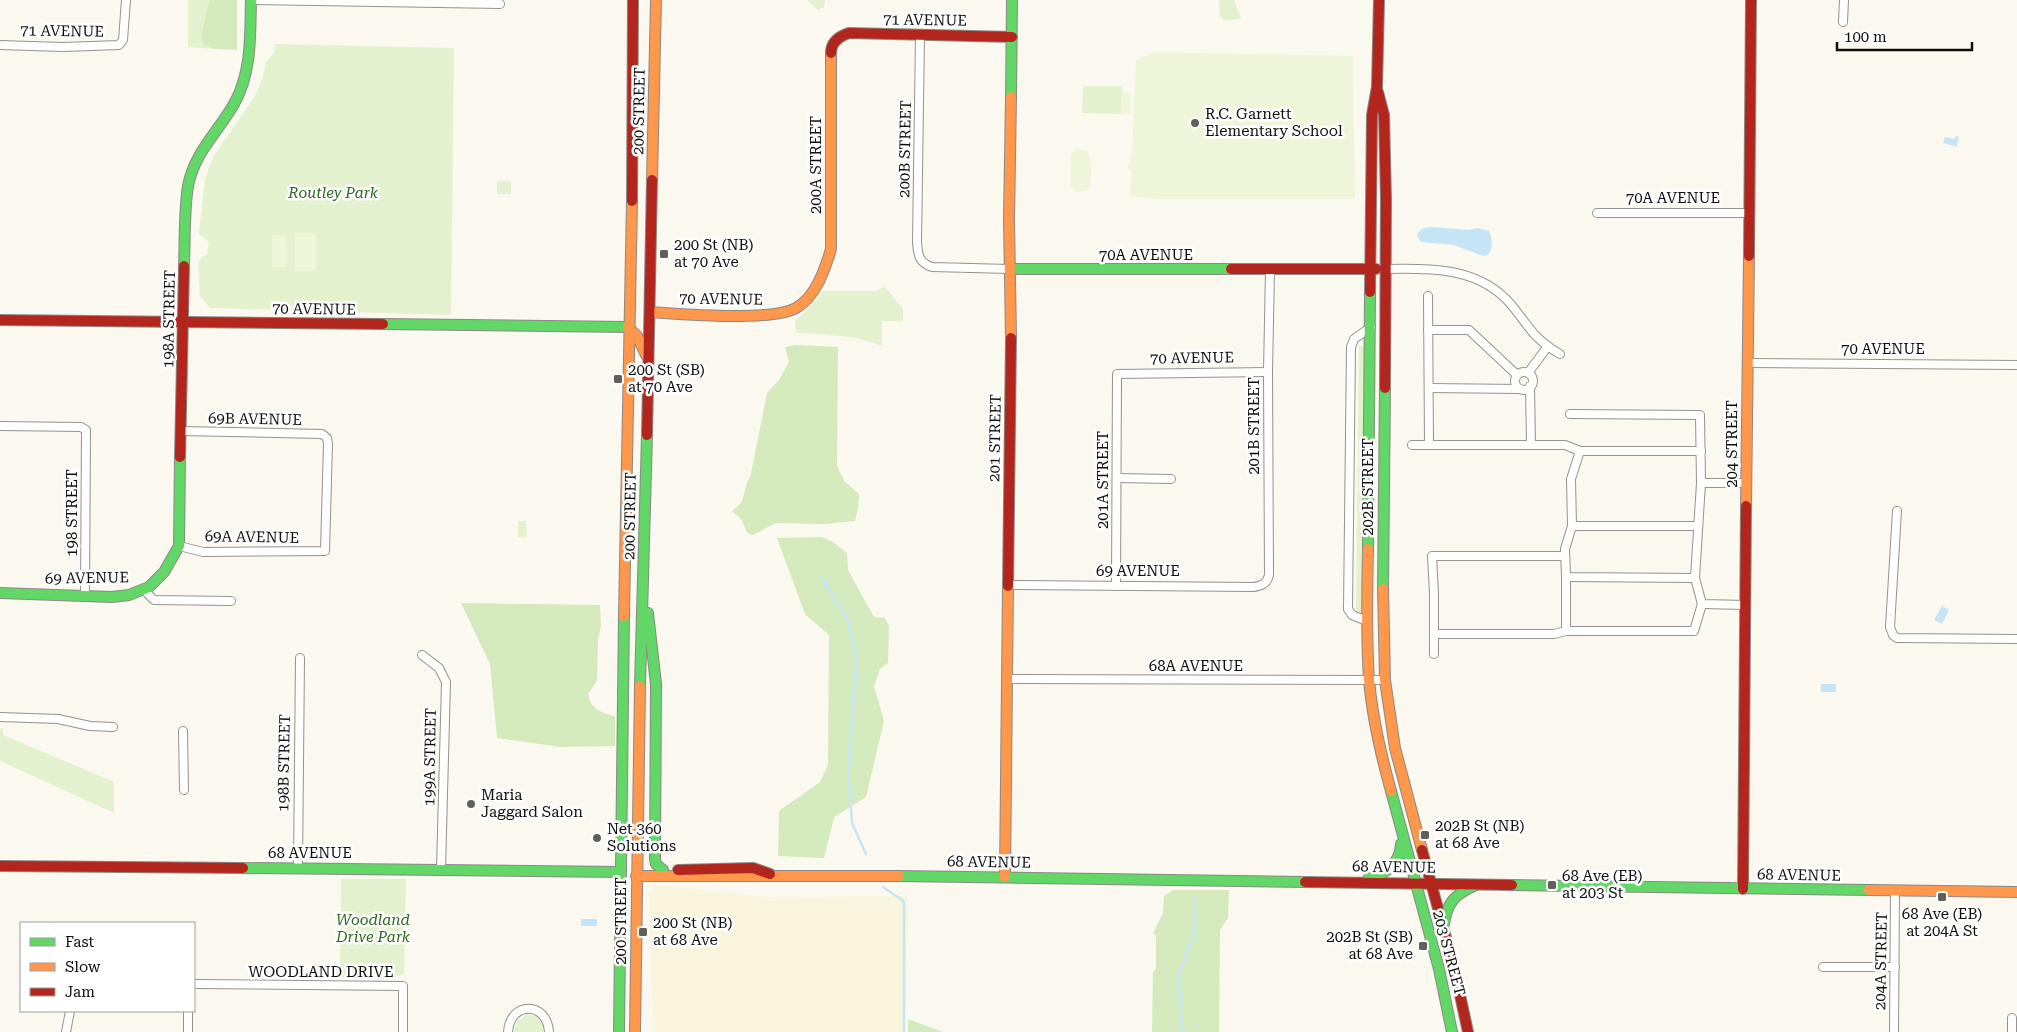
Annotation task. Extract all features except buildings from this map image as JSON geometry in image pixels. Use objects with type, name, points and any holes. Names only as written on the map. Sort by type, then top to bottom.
[{"type":"street","name":"71 AVENUE","points":[[0,45],[108,47],[119,45],[122,43],[124,35],[126,0]]},
{"type":"street","points":[[252,0],[500,4]]},
{"type":"street","name":"198A STREET","points":[[144,590],[164,573],[179,546],[183,321],[188,186],[200,152],[227,115],[246,75],[250,52],[252,0]]},
{"type":"street","name":"200 STREET","points":[[619,1032],[628,327],[633,141],[633,0]]},
{"type":"street","name":"200 STREET","points":[[635,1032],[636,876],[656,0]]},
{"type":"street","name":"201 STREET","points":[[1004,878],[1011,323],[1012,0]]},
{"type":"street","name":"202B STREET","points":[[1379,0],[1376,87],[1372,115],[1367,621],[1369,680],[1380,752],[1414,883]]},
{"type":"street","name":"204 STREET","points":[[1743,889],[1751,0]]},
{"type":"street","points":[[1843,22],[1844,0]]},
{"type":"street","name":"71 AVENUE","points":[[838,37],[849,33],[1012,37]]},
{"type":"street","name":"200B STREET","points":[[920,35],[917,243],[919,258],[922,262]]},
{"type":"street","name":"200A STREET","points":[[813,290],[826,270],[831,249],[831,48],[838,37]]},
{"type":"street","name":"202B STREET","points":[[1376,87],[1384,115],[1386,269],[1383,568],[1384,680],[1395,748],[1430,883]]},
{"type":"street","name":"70A AVENUE","points":[[1597,213],[1749,213]]},
{"type":"street","name":"70A AVENUE","points":[[922,262],[926,265],[940,268],[1371,270]]},
{"type":"street","name":"201B STREET","points":[[1267,581],[1269,575],[1268,372],[1270,270]]},
{"type":"street","points":[[1371,270],[1440,270],[1474,278],[1497,291],[1508,300],[1537,337],[1560,354]]},
{"type":"street","name":"70 AVENUE","points":[[650,312],[769,315],[796,308],[813,290]]},
{"type":"street","points":[[1428,296],[1429,445]]},
{"type":"street","name":"70 AVENUE","points":[[0,320],[628,327]]},
{"type":"street","points":[[628,327],[636,332],[642,342],[649,364]]},
{"type":"street","name":"202B STREET","points":[[1367,621],[1352,615],[1348,609],[1351,347],[1354,339],[1370,327]]},
{"type":"street","points":[[1428,330],[1469,330],[1517,375]]},
{"type":"street","points":[[1528,373],[1548,346]]},
{"type":"street","name":"70 AVENUE","points":[[1748,363],[2017,364]]},
{"type":"street","name":"70 AVENUE","points":[[1118,374],[1268,372]]},
{"type":"street","points":[[1520,389],[1515,382],[1517,375],[1522,372],[1528,373]]},
{"type":"street","points":[[1528,373],[1532,381],[1530,386],[1531,445]]},
{"type":"street","name":"201A STREET","points":[[1116,586],[1118,374]]},
{"type":"street","points":[[1429,388],[1526,389],[1530,386]]},
{"type":"street","points":[[1434,634],[1694,631],[1702,604],[1695,578],[1701,483],[1700,415],[1570,414]]},
{"type":"street","name":"198 STREET","points":[[0,426],[81,427],[86,430],[85,596]]},
{"type":"street","name":"69B AVENUE","points":[[181,431],[322,434],[327,438],[325,552]]},
{"type":"street","points":[[1412,445],[1565,445],[1580,451],[1700,451]]},
{"type":"street","points":[[1566,631],[1565,549],[1572,526],[1571,479],[1580,451]]},
{"type":"street","points":[[1117,478],[1171,479]]},
{"type":"street","points":[[1701,483],[1747,483]]},
{"type":"street","points":[[1897,511],[1890,627],[1893,635],[1897,638],[2017,640]]},
{"type":"street","points":[[1572,526],[1698,526]]},
{"type":"street","name":"69A AVENUE","points":[[179,546],[203,552],[325,552]]},
{"type":"street","points":[[1434,654],[1432,556],[1565,556]]},
{"type":"street","points":[[1566,577],[1695,578]]},
{"type":"street","name":"68 AVENUE","points":[[644,580],[656,684],[656,864],[663,870],[753,868],[771,875]]},
{"type":"street","name":"69 AVENUE","points":[[1008,585],[1253,587],[1264,584],[1267,581]]},
{"type":"street","name":"69 AVENUE","points":[[0,593],[122,596],[144,590],[154,600],[231,601]]},
{"type":"street","points":[[1702,604],[1746,605]]},
{"type":"street","name":"199A STREET","points":[[422,655],[439,668],[446,682],[442,869]]},
{"type":"street","name":"198B STREET","points":[[298,868],[300,658]]},
{"type":"street","name":"68A AVENUE","points":[[1007,679],[1384,680]]},
{"type":"street","points":[[0,717],[58,719],[90,726],[113,727]]},
{"type":"street","points":[[183,731],[184,790]]},
{"type":"street","points":[[1352,882],[1372,878],[1384,873],[1399,860],[1402,848],[1400,829]]},
{"type":"street","name":"68 AVENUE","points":[[0,866],[620,872]]},
{"type":"street","name":"68 AVENUE","points":[[636,876],[754,878],[771,875],[2017,892]]},
{"type":"street","name":"203 STREET","points":[[1414,883],[1439,970],[1452,1032]]},
{"type":"street","name":"203 STREET","points":[[1430,883],[1444,928],[1464,1006],[1468,1032]]},
{"type":"street","points":[[1444,928],[1450,899],[1460,892],[1480,884]]},
{"type":"street","name":"204A STREET","points":[[1894,1032],[1896,890]]},
{"type":"street","points":[[1823,967],[1895,967]]},
{"type":"street","name":"WOODLAND DRIVE","points":[[195,984],[403,986],[403,1032]]},
{"type":"street","points":[[508,1032],[512,1016],[517,1012],[528,1009],[538,1011],[544,1015],[548,1021],[549,1032]]},
{"type":"street","points":[[66,1032],[70,1012]]},
{"type":"street","points":[[188,1012],[188,1032]]},
{"type":"street","points":[[2012,1015],[2012,1032]]},
{"type":"shaded area","points":[[655,885],[765,897],[906,896],[908,901],[905,1032],[653,1032],[649,892]]},
{"type":"green space","points":[[188,0],[209,0],[201,37],[203,43],[213,49],[188,47]]},
{"type":"green space","points":[[209,0],[237,0],[237,50],[213,49],[203,43],[201,37]]},
{"type":"green space","points":[[807,0],[825,0],[824,7],[818,10]]},
{"type":"green space","points":[[1219,0],[1234,0],[1241,17],[1224,21],[1220,15]]},
{"type":"green space","name":"Routley Park","points":[[275,44],[454,48],[451,315],[210,308],[200,296],[198,263],[207,254],[209,242],[199,234],[205,179],[215,154],[255,96],[263,77],[266,62],[274,53]]},
{"type":"green space","points":[[1155,52],[1353,56],[1355,199],[1156,199],[1130,196],[1131,169],[1128,169],[1132,151],[1136,60]]},
{"type":"green space","points":[[1083,86],[1122,86],[1121,114],[1082,113]]},
{"type":"green space","points":[[1122,91],[1130,92],[1130,114],[1121,114]]},
{"type":"green space","points":[[1077,149],[1087,150],[1091,164],[1091,176],[1088,190],[1075,192],[1070,185],[1071,154]]},
{"type":"green space","points":[[497,181],[511,181],[511,194],[497,194]]},
{"type":"green space","points":[[295,233],[316,233],[316,271],[295,271]]},
{"type":"green space","points":[[272,235],[286,235],[287,267],[272,267]]},
{"type":"green space","points":[[884,286],[903,309],[903,321],[882,321],[882,346],[851,337],[796,333],[795,320],[824,291],[878,291]]},
{"type":"green space","points":[[795,345],[838,347],[837,466],[844,481],[859,494],[858,508],[855,521],[825,524],[776,523],[753,535],[747,533],[742,520],[732,511],[742,502],[747,482],[750,478],[767,393],[779,380],[789,362],[785,347]]},
{"type":"green space","points":[[1359,346],[1364,346],[1361,613],[1356,610]]},
{"type":"green space","points":[[518,521],[526,521],[527,537],[518,537]]},
{"type":"green space","points":[[822,537],[833,542],[847,553],[848,570],[874,617],[885,618],[889,626],[888,663],[880,669],[874,686],[884,721],[866,797],[834,817],[824,858],[778,856],[779,811],[820,782],[828,765],[829,635],[805,614],[777,538]]},
{"type":"green space","points":[[461,603],[600,605],[601,626],[598,639],[597,681],[588,694],[591,703],[597,709],[615,716],[615,746],[560,747],[497,738],[490,664]]},
{"type":"green space","points":[[0,728],[3,729],[3,735],[114,782],[114,813],[0,761]]},
{"type":"green space","name":"Woodland Drive Park","points":[[341,879],[406,879],[404,974],[390,978],[340,977]]},
{"type":"green space","points":[[1173,890],[1229,890],[1228,918],[1220,930],[1219,1032],[1152,1032],[1153,972],[1156,969],[1156,936],[1153,933],[1163,913],[1164,896]]},
{"type":"green space","points":[[527,1014],[538,1017],[543,1024],[544,1032],[514,1032],[517,1021]]},
{"type":"green space","points":[[908,1019],[943,1032],[908,1032]]},
{"type":"water","points":[[1956,136],[1959,137],[1957,147],[1943,143],[1945,137],[1954,139]]},
{"type":"water","points":[[1430,227],[1469,230],[1477,228],[1489,231],[1492,241],[1491,250],[1488,255],[1483,256],[1454,245],[1421,242],[1417,236],[1420,230]]},
{"type":"water","points":[[1942,606],[1949,610],[1942,624],[1934,620]]},
{"type":"water","points":[[1821,684],[1836,684],[1836,692],[1821,692]]},
{"type":"water","points":[[581,919],[597,919],[597,926],[581,926]]},
{"type":"waterway","points":[[823,579],[847,619],[857,657],[848,771],[852,823],[866,854]]},
{"type":"waterway","points":[[883,887],[904,903],[904,1032]]},
{"type":"waterway","points":[[1184,1032],[1181,1020],[1179,974],[1194,934],[1195,898]]},
{"type":"traffic: fast","points":[[184,266],[185,216],[191,174],[195,163],[228,114],[240,92],[249,54],[251,0]]},
{"type":"traffic: fast","points":[[1011,97],[1012,0]]},
{"type":"traffic: fast","points":[[1010,269],[1231,269]]},
{"type":"traffic: fast","points":[[1368,549],[1370,292]]},
{"type":"traffic: fast","points":[[383,324],[628,327]]},
{"type":"traffic: fast","points":[[1383,589],[1385,388]]},
{"type":"traffic: fast","points":[[640,686],[647,435]]},
{"type":"traffic: fast","points":[[0,593],[112,597],[129,595],[149,587],[164,572],[179,546],[180,457]]},
{"type":"traffic: fast","points":[[648,613],[656,684],[655,859],[656,864],[663,870]]},
{"type":"traffic: fast","points":[[619,1032],[624,616]]},
{"type":"traffic: fast","points":[[1391,791],[1439,969],[1452,1032]]},
{"type":"traffic: fast","points":[[1368,879],[1381,874],[1395,863],[1401,844]]},
{"type":"traffic: fast","points":[[243,868],[621,872]]},
{"type":"traffic: fast","points":[[899,876],[1305,882]]},
{"type":"traffic: fast","points":[[1512,885],[1869,890]]},
{"type":"traffic: fast","points":[[1444,924],[1447,910],[1453,900],[1462,892],[1474,886]]},
{"type":"traffic: slow","points":[[652,180],[656,0]]},
{"type":"traffic: slow","points":[[650,312],[725,316],[767,315],[796,308],[814,290],[823,274],[831,249],[831,53]]},
{"type":"traffic: slow","points":[[1011,97],[1009,220],[1011,338]]},
{"type":"traffic: slow","points":[[624,616],[632,201]]},
{"type":"traffic: slow","points":[[1746,506],[1749,256]]},
{"type":"traffic: slow","points":[[628,327],[637,336],[646,355]]},
{"type":"traffic: slow","points":[[1368,549],[1367,630],[1369,679],[1377,736],[1391,791]]},
{"type":"traffic: slow","points":[[1005,877],[1008,586]]},
{"type":"traffic: slow","points":[[1383,589],[1385,680],[1395,748],[1422,850]]},
{"type":"traffic: slow","points":[[635,1032],[640,686]]},
{"type":"traffic: slow","points":[[636,876],[899,876]]},
{"type":"traffic: slow","points":[[1869,890],[2017,892]]},
{"type":"traffic: jam","points":[[632,201],[633,0]]},
{"type":"traffic: jam","points":[[1370,292],[1372,115],[1377,87],[1379,0]]},
{"type":"traffic: jam","points":[[1749,256],[1751,0]]},
{"type":"traffic: jam","points":[[831,53],[831,49],[837,40],[849,33],[1012,37]]},
{"type":"traffic: jam","points":[[1378,92],[1384,115],[1386,200],[1385,388]]},
{"type":"traffic: jam","points":[[647,435],[652,180]]},
{"type":"traffic: jam","points":[[180,457],[184,266]]},
{"type":"traffic: jam","points":[[1231,269],[1376,269]]},
{"type":"traffic: jam","points":[[0,320],[383,324]]},
{"type":"traffic: jam","points":[[1008,586],[1011,338]]},
{"type":"traffic: jam","points":[[1743,889],[1746,506]]},
{"type":"traffic: jam","points":[[1422,850],[1454,967],[1468,1032]]},
{"type":"traffic: jam","points":[[0,866],[243,868]]},
{"type":"traffic: jam","points":[[678,870],[753,868],[770,874]]},
{"type":"traffic: jam","points":[[1305,882],[1512,885]]},
{"type":"place","name":"R.C. Garnett Elementary School","points":[[1195,123]]},
{"type":"place","name":"200 St (NB) at 70 Ave","points":[[664,254]]},
{"type":"place","name":"200 St (SB) at 70 Ave","points":[[618,379]]},
{"type":"place","name":"Maria Jaggard Salon","points":[[471,804]]},
{"type":"place","name":"202B St (NB) at 68 Ave","points":[[1425,835]]},
{"type":"place","name":"Net 360 Solutions","points":[[597,838]]},
{"type":"place","name":"68 Ave (EB) at 203 St","points":[[1552,885]]},
{"type":"place","name":"68 Ave (EB) at 204A St","points":[[1942,897]]},
{"type":"place","name":"200 St (NB) at 68 Ave","points":[[643,932]]},
{"type":"place","name":"202B St (SB) at 68 Ave","points":[[1423,946]]}]
